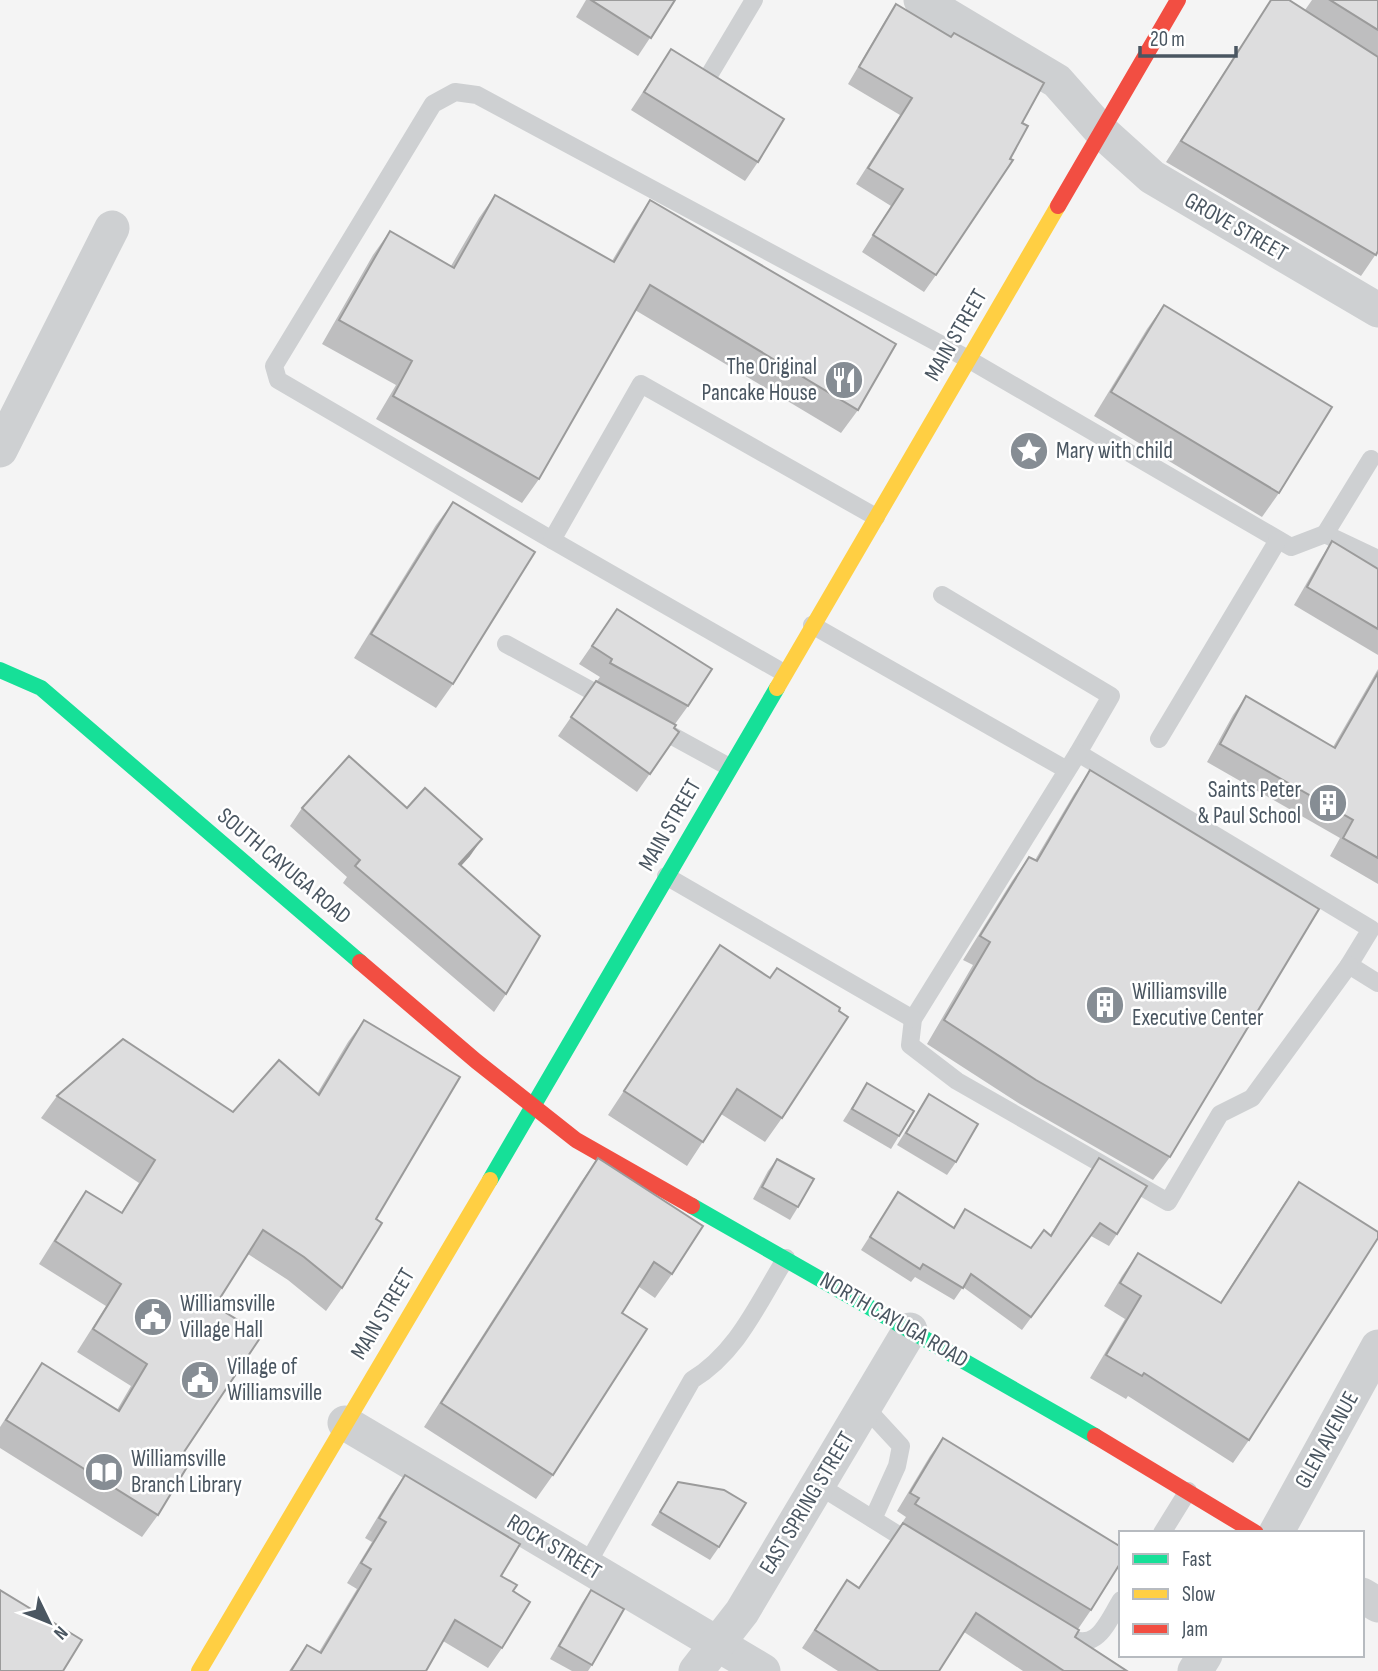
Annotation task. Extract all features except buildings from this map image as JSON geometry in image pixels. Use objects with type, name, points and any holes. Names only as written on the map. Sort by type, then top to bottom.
[{"type":"main road","name":"MAIN STREET","points":[[199,1671],[533,1107],[1178,0]]},
{"type":"main road","name":"SOUTH CAYUGA ROAD","points":[[0,670],[41,688],[533,1107]]},
{"type":"main road","name":"NORTH CAYUGA ROAD","points":[[533,1107],[576,1140],[786,1258],[1253,1531]]},
{"type":"street","name":"GROVE STREET","points":[[920,0],[1057,81],[1102,132],[1152,177],[1378,310]]},
{"type":"street","points":[[0,450],[112,228]]},
{"type":"street","name":"EAST SPRING STREET","points":[[696,1671],[743,1612],[910,1330]]},
{"type":"street","name":"GLEN AVENUE","points":[[1277,1531],[1378,1347]]},
{"type":"street","name":"ROCK STREET","points":[[345,1423],[763,1671]]},
{"type":"lane","points":[[712,72],[754,0]]},
{"type":"lane","points":[[785,673],[278,380],[274,366],[433,104],[455,92],[477,95],[968,359],[1291,547],[1325,534],[1376,456]]},
{"type":"lane","points":[[552,540],[641,384],[876,517]]},
{"type":"lane","points":[[1325,534],[1378,559]]},
{"type":"lane","points":[[1158,739],[1278,540]]},
{"type":"lane","points":[[942,595],[1111,696],[913,1019],[910,1045],[957,1081],[1168,1202],[1220,1114],[1252,1098],[1349,965],[1371,929],[1078,753]]},
{"type":"lane","points":[[813,625],[1068,769]]},
{"type":"lane","points":[[506,643],[729,768]]},
{"type":"lane","points":[[666,876],[913,1019]]},
{"type":"lane","points":[[1349,965],[1378,983]]},
{"type":"lane","points":[[586,1566],[692,1380],[715,1366],[733,1346],[786,1258]]},
{"type":"lane","points":[[865,1406],[901,1446],[898,1466],[873,1519]]},
{"type":"lane","points":[[818,1485],[931,1554]]},
{"type":"lane","points":[[1163,1531],[1188,1491]]},
{"type":"lane","points":[[1046,1624],[1080,1643],[1092,1641],[1119,1603]]},
{"type":"traffic: fast","points":[[0,670],[41,688],[360,962]]},
{"type":"traffic: fast","points":[[490,1180],[777,688]]},
{"type":"traffic: fast","points":[[692,1206],[1095,1436]]},
{"type":"traffic: slow","points":[[777,688],[1058,206]]},
{"type":"traffic: slow","points":[[199,1671],[490,1180]]},
{"type":"traffic: jam","points":[[1058,206],[1178,0]]},
{"type":"traffic: jam","points":[[360,962],[476,1061],[576,1140],[692,1206]]},
{"type":"traffic: jam","points":[[1095,1436],[1253,1531]]},
{"type":"place","name":"The Original Pancake House","points":[[844,380]]},
{"type":"place","name":"Mary with child","points":[[1029,451]]},
{"type":"place","name":"Saints Peter & Paul School","points":[[1328,803]]},
{"type":"place","name":"Williamsville Executive Center","points":[[1105,1005]]},
{"type":"place","name":"Williamsville Village Hall","points":[[153,1317]]},
{"type":"place","name":"Village of Williamsville","points":[[200,1380]]},
{"type":"place","name":"Williamsville Branch Library","points":[[104,1472]]}]
